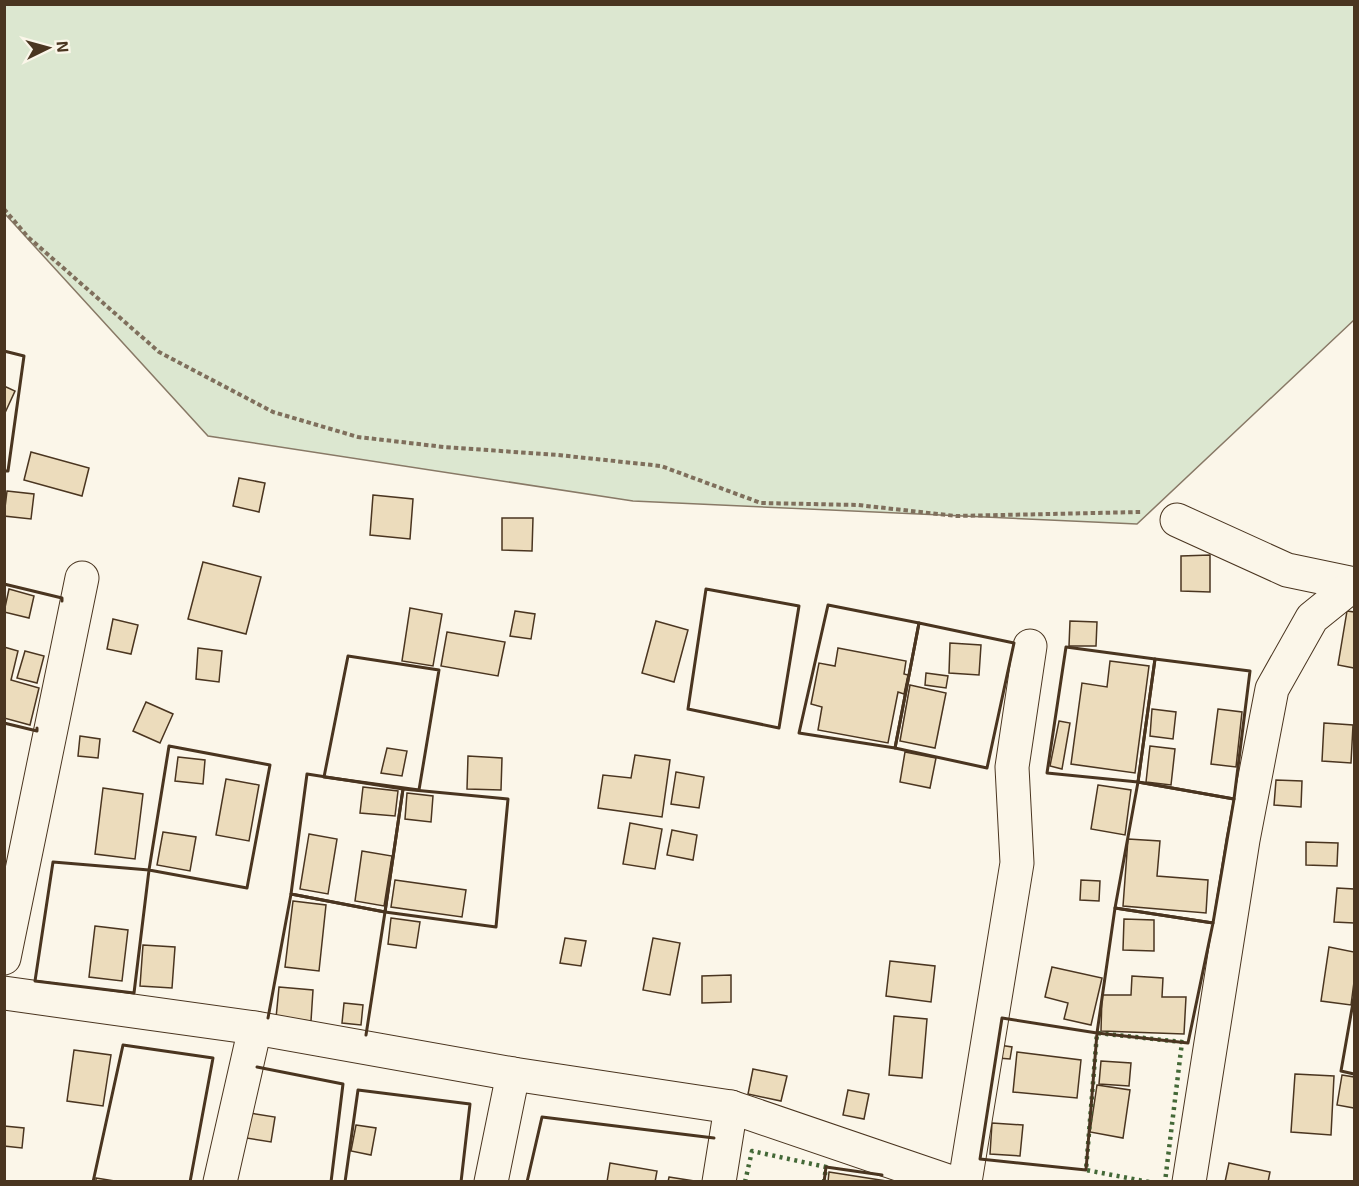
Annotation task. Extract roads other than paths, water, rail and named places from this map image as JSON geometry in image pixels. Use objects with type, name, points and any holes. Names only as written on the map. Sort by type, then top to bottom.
[{"type":"street","points":[[1177,520],[1287,570],[1354,584]]},
{"type":"street","points":[[4,958],[82,578]]},
{"type":"street","points":[[1189,1182],[1243,840],[1272,689],[1312,618],[1354,584]]},
{"type":"street","points":[[965,1182],[1017,863],[1012,767],[1030,646]]},
{"type":"street","points":[[4,993],[255,1028],[513,1074],[731,1107],[950,1182]]},
{"type":"street","points":[[220,1182],[255,1028]]},
{"type":"street","points":[[491,1182],[513,1074]]},
{"type":"street","points":[[719,1182],[731,1107]]}]
